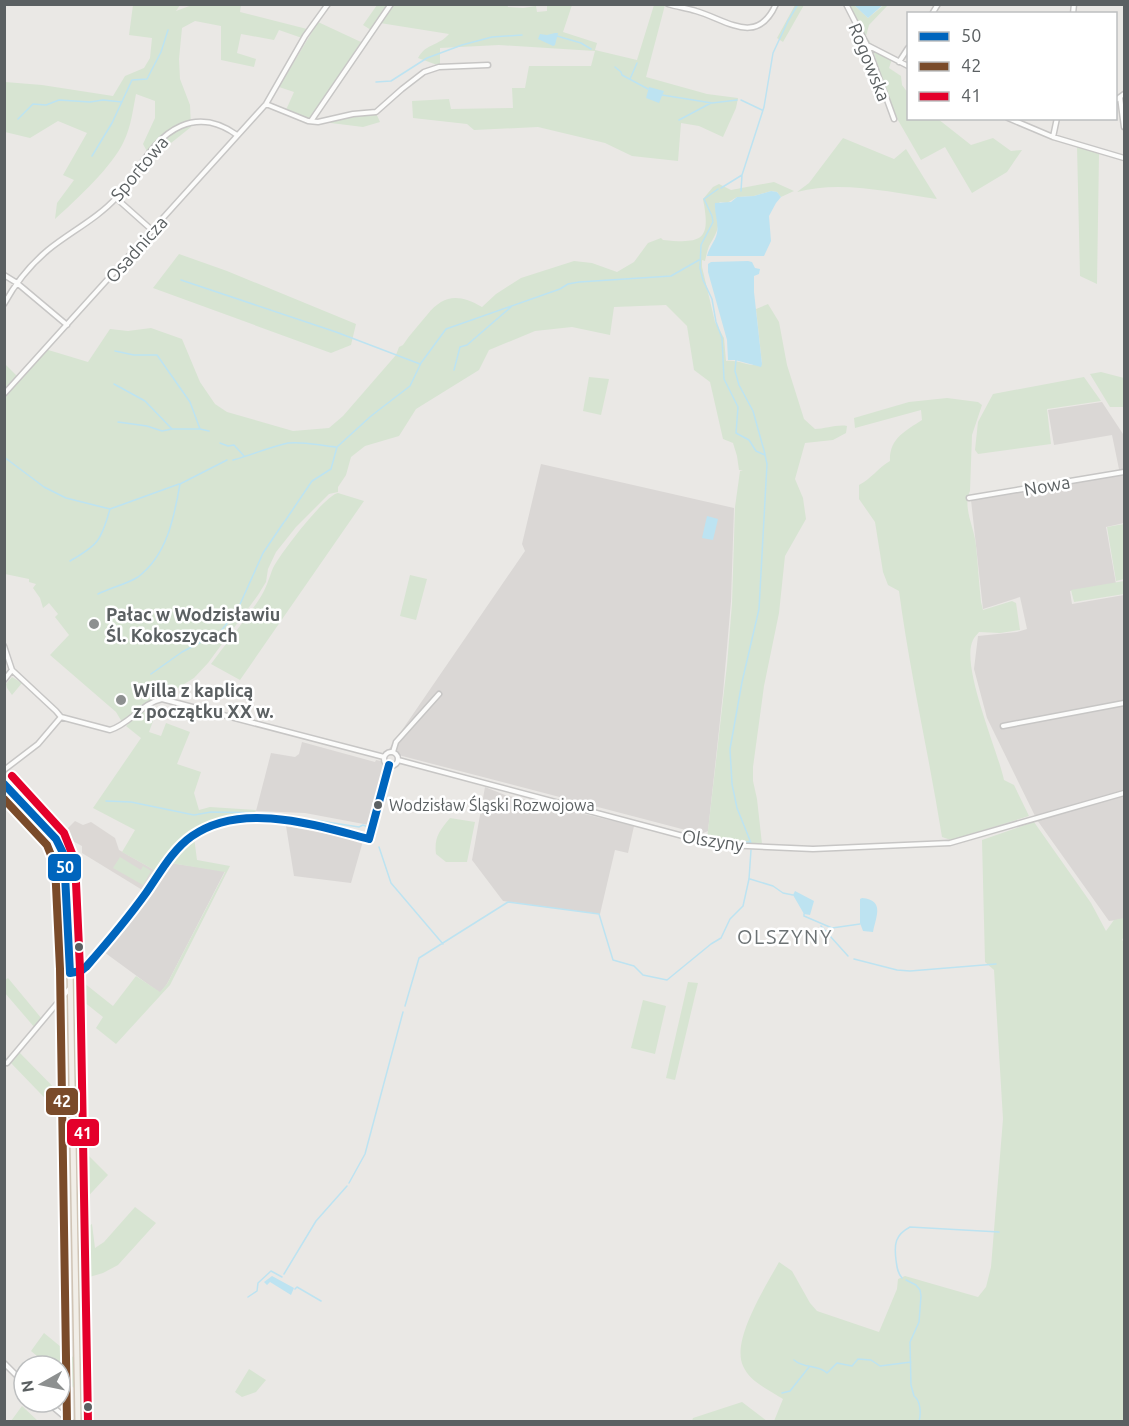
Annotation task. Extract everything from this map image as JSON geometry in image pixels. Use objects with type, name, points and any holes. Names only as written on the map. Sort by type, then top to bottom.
[{"type":"main road","points":[[4,783],[56,839],[64,855],[70,973],[78,1422]]},
{"type":"street","name":"Osadnicza","points":[[4,394],[266,104],[305,36],[328,4]]},
{"type":"street","points":[[311,122],[391,4]]},
{"type":"street","points":[[668,4],[748,29],[763,23],[772,14],[776,4]]},
{"type":"street","name":"Rogowska","points":[[846,4],[867,45],[894,119]]},
{"type":"street","points":[[867,45],[907,65]]},
{"type":"street","points":[[900,62],[907,51]]},
{"type":"street","points":[[266,104],[311,122],[318,122],[353,114],[376,112],[417,77],[439,67],[488,66]]},
{"type":"street","points":[[1120,97],[1125,127]]},
{"type":"street","points":[[1013,120],[1053,137],[1125,158]]},
{"type":"street","points":[[1053,137],[1057,120]]},
{"type":"street","name":"Sportowa","points":[[4,304],[17,283],[48,250],[85,225],[116,198],[160,139],[168,132],[194,122],[208,122],[217,123],[237,135]]},
{"type":"street","points":[[116,198],[153,231]]},
{"type":"street","points":[[4,275],[17,283],[67,325]]},
{"type":"street","name":"Nowa","points":[[969,498],[1125,472]]},
{"type":"street","points":[[4,646],[12,670],[61,717],[110,730],[118,728],[154,701],[162,699],[384,757]]},
{"type":"street","points":[[4,680],[12,670]]},
{"type":"street","points":[[393,752],[396,742],[438,694]]},
{"type":"street","points":[[1003,726],[1125,703]]},
{"type":"street","points":[[4,770],[38,744],[61,717]]},
{"type":"street","points":[[387,752],[393,752],[398,760],[394,765],[389,765],[385,762],[384,757],[387,752]]},
{"type":"street","name":"Olszyny","points":[[398,760],[718,845],[813,849],[950,843],[1125,793]]},
{"type":"street","points":[[70,973],[81,971],[86,967],[120,928],[179,848],[192,836],[209,826],[236,819],[274,821],[326,828],[369,839],[389,765]]},
{"type":"street","points":[[7,1063],[70,988]]},
{"type":"shaded area","points":[[1102,402],[1124,439],[1124,523],[1106,527],[1116,584],[1070,591],[1072,604],[1124,595],[1124,919],[1109,921],[1037,820],[987,718],[974,669],[978,636],[1027,629],[1020,597],[983,609],[971,500],[1120,474],[1112,435],[1054,445],[1048,410]]},
{"type":"shaded area","points":[[541,464],[734,508],[731,601],[708,831],[701,834],[387,752],[525,551],[522,544]]},
{"type":"shaded area","points":[[302,742],[375,762],[376,760],[385,762],[369,825],[305,813],[256,811],[271,753],[295,757],[299,754]]},
{"type":"shaded area","points":[[485,787],[505,795],[634,826],[628,853],[615,850],[600,914],[503,901],[472,860]]},
{"type":"shaded area","points":[[75,821],[83,825],[91,822],[115,838],[119,850],[156,871],[144,891],[82,853],[82,846],[61,835]]},
{"type":"shaded area","points":[[286,826],[363,841],[351,883],[294,876]]},
{"type":"shaded area","points":[[170,863],[225,871],[167,984],[160,993],[104,952],[136,913]]},
{"type":"green space","points":[[507,4],[508,7],[536,6],[537,12],[547,11],[547,5],[572,5],[563,32],[597,43],[595,50],[637,60],[654,5],[665,5],[646,77],[707,94],[738,98],[723,137],[699,126],[681,123],[678,161],[632,156],[605,143],[538,127],[474,130],[467,124],[413,118],[412,101],[449,99],[451,109],[513,108],[512,88],[525,88],[529,66],[591,66],[595,51],[499,45],[440,48],[440,66],[418,58],[421,53],[449,34],[380,23],[394,5]]},
{"type":"green space","points":[[133,5],[180,5],[176,11],[192,5],[241,5],[240,12],[307,29],[302,38],[279,30],[274,40],[241,34],[237,53],[256,59],[254,67],[221,60],[221,26],[195,21],[182,28],[180,79],[190,105],[191,127],[151,159],[143,144],[155,118],[155,101],[136,94],[132,118],[119,151],[93,182],[55,219],[57,203],[74,180],[63,175],[87,133],[58,121],[30,138],[5,132],[5,82],[113,96],[125,76],[144,68],[150,58],[152,38],[129,35]]},
{"type":"green space","points":[[377,5],[390,5],[371,30],[363,25]]},
{"type":"green space","points":[[795,5],[804,5],[783,42],[777,38]]},
{"type":"green space","points":[[849,5],[854,5],[868,18],[884,5],[888,5],[869,25],[866,36],[872,45],[868,41]]},
{"type":"green space","points":[[318,22],[361,42],[310,119],[286,110],[294,92],[279,87]]},
{"type":"green space","points":[[873,50],[892,59],[889,68],[901,76],[902,85],[907,92],[907,120],[939,120],[971,145],[993,138],[1011,151],[1022,150],[1007,172],[972,193],[945,147],[921,160],[891,108]]},
{"type":"green space","points":[[376,113],[380,122],[363,127],[323,122],[350,116]]},
{"type":"green space","points":[[843,138],[894,159],[906,149],[937,199],[849,187],[797,192],[809,183]]},
{"type":"green space","points":[[1077,146],[1099,154],[1097,284],[1080,276]]},
{"type":"green space","points":[[774,182],[794,191],[781,197],[777,192],[771,191],[754,196],[737,197],[727,203],[720,202],[715,207],[718,228],[705,261],[702,260],[702,267],[715,322],[724,338],[726,361],[762,364],[756,309],[768,304],[779,322],[787,365],[804,419],[815,429],[847,426],[846,433],[833,440],[805,443],[795,479],[803,498],[806,519],[785,556],[779,613],[764,686],[753,767],[762,844],[707,839],[727,665],[732,604],[735,507],[740,471],[743,470],[739,470],[733,443],[723,439],[710,382],[694,370],[687,326],[666,305],[614,307],[610,335],[572,327],[535,331],[489,350],[479,370],[416,409],[399,436],[365,446],[351,457],[338,492],[329,494],[296,527],[276,552],[268,569],[266,582],[208,663],[194,678],[171,692],[151,700],[122,722],[116,712],[50,655],[69,635],[55,617],[58,614],[49,603],[43,608],[33,588],[36,584],[29,582],[29,579],[5,574],[4,399],[45,349],[88,362],[110,329],[128,331],[151,328],[182,339],[200,382],[215,404],[227,412],[293,431],[329,428],[343,416],[396,355],[399,347],[440,303],[459,298],[482,307],[496,294],[521,278],[574,261],[592,263],[617,272],[634,262],[648,243],[661,238],[687,241],[701,236],[706,223],[703,199],[713,187],[719,184],[731,190]]},
{"type":"green space","points":[[179,254],[227,271],[356,324],[351,345],[331,353],[153,288]]},
{"type":"green space","points":[[5,364],[18,377],[5,392]]},
{"type":"green space","points":[[1101,372],[1124,378],[1124,407],[1110,407],[1090,374]]},
{"type":"green space","points":[[589,377],[609,379],[601,415],[583,411]]},
{"type":"green space","points":[[1084,377],[1101,401],[1047,409],[1051,444],[978,454],[975,450],[978,422],[993,394]]},
{"type":"green space","points":[[947,398],[978,402],[982,405],[972,435],[970,491],[967,504],[975,539],[981,602],[983,610],[1012,601],[1016,603],[1020,630],[1000,633],[979,632],[973,639],[970,652],[981,708],[1004,780],[1014,785],[1029,816],[951,840],[942,837],[899,591],[888,585],[883,572],[875,522],[859,499],[859,485],[890,461],[890,453],[895,441],[922,420],[921,410],[855,428],[854,418],[909,402]]},
{"type":"green space","points":[[338,493],[364,501],[240,680],[211,664],[260,598],[273,568],[284,551],[323,504]]},
{"type":"green space","points":[[1124,524],[1124,579],[1116,581],[1107,527]]},
{"type":"green space","points":[[410,575],[427,579],[416,620],[400,616]]},
{"type":"green space","points":[[1124,581],[1124,594],[1074,602],[1071,590]]},
{"type":"green space","points":[[12,677],[22,683],[12,695],[6,684]]},
{"type":"green space","points":[[143,711],[153,721],[149,732],[161,736],[166,723],[190,732],[177,764],[201,772],[194,793],[199,810],[210,807],[256,810],[254,816],[221,819],[197,829],[177,846],[156,871],[122,852],[135,830],[93,808],[141,738],[126,726]]},
{"type":"green space","points":[[450,818],[475,822],[467,862],[446,862],[436,854],[438,835]]},
{"type":"green space","points":[[1034,822],[1091,903],[1106,931],[1114,920],[1124,918],[1124,938],[1122,939],[1124,944],[1124,1421],[774,1421],[783,1399],[750,1377],[743,1366],[741,1355],[742,1342],[752,1313],[779,1262],[792,1271],[817,1311],[879,1332],[897,1289],[898,1279],[905,1276],[978,1297],[986,1287],[991,1267],[1003,1119],[994,970],[985,962],[982,840]]},
{"type":"green space","points":[[194,837],[197,860],[230,866],[170,985],[116,1044],[96,1028],[103,1017],[74,994],[73,985],[76,979],[79,979],[113,1006],[136,976],[160,992],[167,984],[225,872],[170,863]]},
{"type":"green space","points":[[120,857],[141,870],[143,866],[151,871],[143,885],[113,868]]},
{"type":"green space","points":[[8,978],[42,1019],[35,1028],[5,993],[5,980]]},
{"type":"green space","points":[[688,982],[698,983],[675,1080],[666,1078]]},
{"type":"green space","points":[[67,995],[69,1022],[56,1008]]},
{"type":"green space","points":[[643,1000],[666,1006],[655,1054],[631,1048]]},
{"type":"green space","points":[[19,1052],[70,1104],[70,1120],[67,1121],[10,1062]]},
{"type":"green space","points":[[78,1145],[108,1175],[80,1205],[83,1229],[92,1224],[95,1248],[104,1242],[135,1207],[156,1223],[118,1265],[86,1278],[83,1348],[81,1350],[79,1325]]},
{"type":"green space","points":[[44,1333],[70,1354],[35,1354],[31,1351]]},
{"type":"green space","points":[[72,1356],[75,1360],[74,1388],[72,1386]]},
{"type":"green space","points":[[249,1369],[266,1380],[256,1392],[242,1397],[235,1392]]},
{"type":"green space","points":[[742,1402],[767,1421],[692,1421],[693,1418]]},
{"type":"green space","points":[[16,1414],[31,1414],[38,1421],[11,1421]]},
{"type":"water","points":[[854,4],[884,4],[868,18],[854,5]]},
{"type":"water","points":[[558,33],[553,46],[538,39],[540,34]]},
{"type":"water","points":[[649,87],[664,91],[659,103],[646,98]]},
{"type":"water","points":[[771,191],[777,192],[781,197],[769,216],[771,241],[764,256],[707,256],[717,233],[715,203],[731,202],[737,197],[754,196]]},
{"type":"water","points":[[711,262],[752,262],[755,268],[760,269],[759,274],[754,276],[754,292],[761,367],[728,360],[727,340],[708,272],[708,264]]},
{"type":"water","points":[[707,516],[718,519],[713,540],[702,538]]},
{"type":"water","points":[[795,891],[814,901],[810,915],[804,914],[793,895]]},
{"type":"water","points":[[860,899],[869,899],[876,905],[877,915],[873,932],[863,931],[860,923]]},
{"type":"water","points":[[272,1276],[294,1288],[291,1295],[270,1282],[267,1285],[264,1282]]},
{"type":"waterway","points":[[721,188],[742,175],[764,107],[773,53],[798,4]]},
{"type":"waterway","points":[[92,156],[112,123],[132,80],[147,79],[161,52],[168,30]]},
{"type":"waterway","points":[[376,82],[391,81],[427,58],[462,45],[492,37],[522,35]]},
{"type":"waterway","points":[[557,36],[581,43],[591,49]]},
{"type":"waterway","points":[[630,79],[637,63]]},
{"type":"waterway","points":[[615,67],[622,75],[648,89]]},
{"type":"waterway","points":[[662,95],[712,103],[737,100]]},
{"type":"waterway","points":[[18,119],[33,104],[46,105],[59,100],[122,102]]},
{"type":"waterway","points":[[741,100],[762,110]]},
{"type":"waterway","points":[[679,120],[711,103]]},
{"type":"waterway","points":[[741,191],[742,175]]},
{"type":"waterway","points":[[718,189],[704,199],[713,222],[701,245],[700,268],[712,299],[716,322],[722,338],[724,379],[738,407],[736,433],[749,440],[756,451],[765,455],[767,464],[759,609],[742,682],[730,749],[732,784],[737,808],[751,843]]},
{"type":"waterway","points":[[285,521],[312,481],[331,469],[337,447],[371,416],[410,386],[421,363],[446,329],[560,289],[568,284],[671,276],[699,260]]},
{"type":"waterway","points":[[181,280],[336,332],[420,364]]},
{"type":"waterway","points":[[454,370],[460,347],[467,345],[511,307]]},
{"type":"waterway","points":[[115,351],[134,355],[157,355],[190,402],[200,429],[209,431]]},
{"type":"waterway","points":[[736,360],[735,371],[739,385],[753,411],[765,454]]},
{"type":"waterway","points":[[114,384],[145,401],[172,429],[199,429]]},
{"type":"waterway","points":[[118,422],[147,426],[162,431],[172,429]]},
{"type":"waterway","points":[[220,443],[228,446],[234,445],[244,456]]},
{"type":"waterway","points":[[233,460],[288,443],[336,447]]},
{"type":"waterway","points":[[4,457],[44,487],[66,498],[110,509]]},
{"type":"waterway","points":[[98,594],[138,577],[148,568],[168,535],[180,484],[227,460]]},
{"type":"waterway","points":[[70,561],[87,551],[97,541],[110,509],[179,484]]},
{"type":"waterway","points":[[151,674],[182,652],[220,632],[237,611],[263,553],[284,522]]},
{"type":"waterway","points":[[106,801],[131,802],[194,815],[211,812],[269,813],[368,827]]},
{"type":"waterway","points":[[696,836],[715,842]]},
{"type":"waterway","points":[[720,842],[750,842]]},
{"type":"waterway","points":[[379,847],[391,883],[443,944]]},
{"type":"waterway","points":[[405,1006],[419,958],[508,902],[599,914],[613,960],[634,966],[643,975],[667,980],[721,938],[730,919],[743,906],[749,879],[751,850]]},
{"type":"waterway","points":[[750,879],[793,895]]},
{"type":"waterway","points":[[804,914],[832,928],[860,924]]},
{"type":"waterway","points":[[821,926],[848,956]]},
{"type":"waterway","points":[[854,959],[910,971],[996,964]]},
{"type":"waterway","points":[[349,1183],[365,1154],[403,1012]]},
{"type":"waterway","points":[[284,1274],[316,1221],[347,1186]]},
{"type":"waterway","points":[[902,1278],[897,1267],[896,1245],[901,1233],[910,1227],[999,1232]]},
{"type":"waterway","points":[[248,1297],[257,1291],[258,1283],[271,1271],[282,1277]]},
{"type":"waterway","points":[[906,1280],[916,1285],[921,1296],[919,1322],[910,1342],[911,1385],[919,1404],[919,1422]]},
{"type":"waterway","points":[[295,1289],[297,1287],[321,1301]]},
{"type":"waterway","points":[[794,1360],[827,1373],[837,1363],[852,1366],[858,1359],[871,1360],[880,1366],[911,1362]]},
{"type":"waterway","points":[[782,1393],[790,1391],[809,1367]]},
{"type":"transit line","name":"50","points":[[369,839],[389,765]]},
{"type":"transit line","name":"41","points":[[12,776],[64,833],[75,861],[80,969],[88,1422]]},
{"type":"transit line","name":"50","points":[[4,784],[56,839],[64,855],[70,973]]},
{"type":"transit line","name":"42","points":[[4,799],[47,845],[55,865],[60,969],[67,1422]]},
{"type":"transit line","name":"50","points":[[70,973],[81,971],[94,958],[132,912],[178,848],[192,836],[212,826],[233,820],[279,819],[369,839]]},
{"type":"place","name":"Pałac w Wodzisławiu Śl. Kokoszycach","points":[[94,624]]},
{"type":"place","name":"Willa z kaplicą z początku XX w.","points":[[121,700]]},
{"type":"place","name":"Wodzisław Śląski Rozwojowa","points":[[378,805]]},
{"type":"district","name":"OLSZYNY","points":[[785,936]]}]
